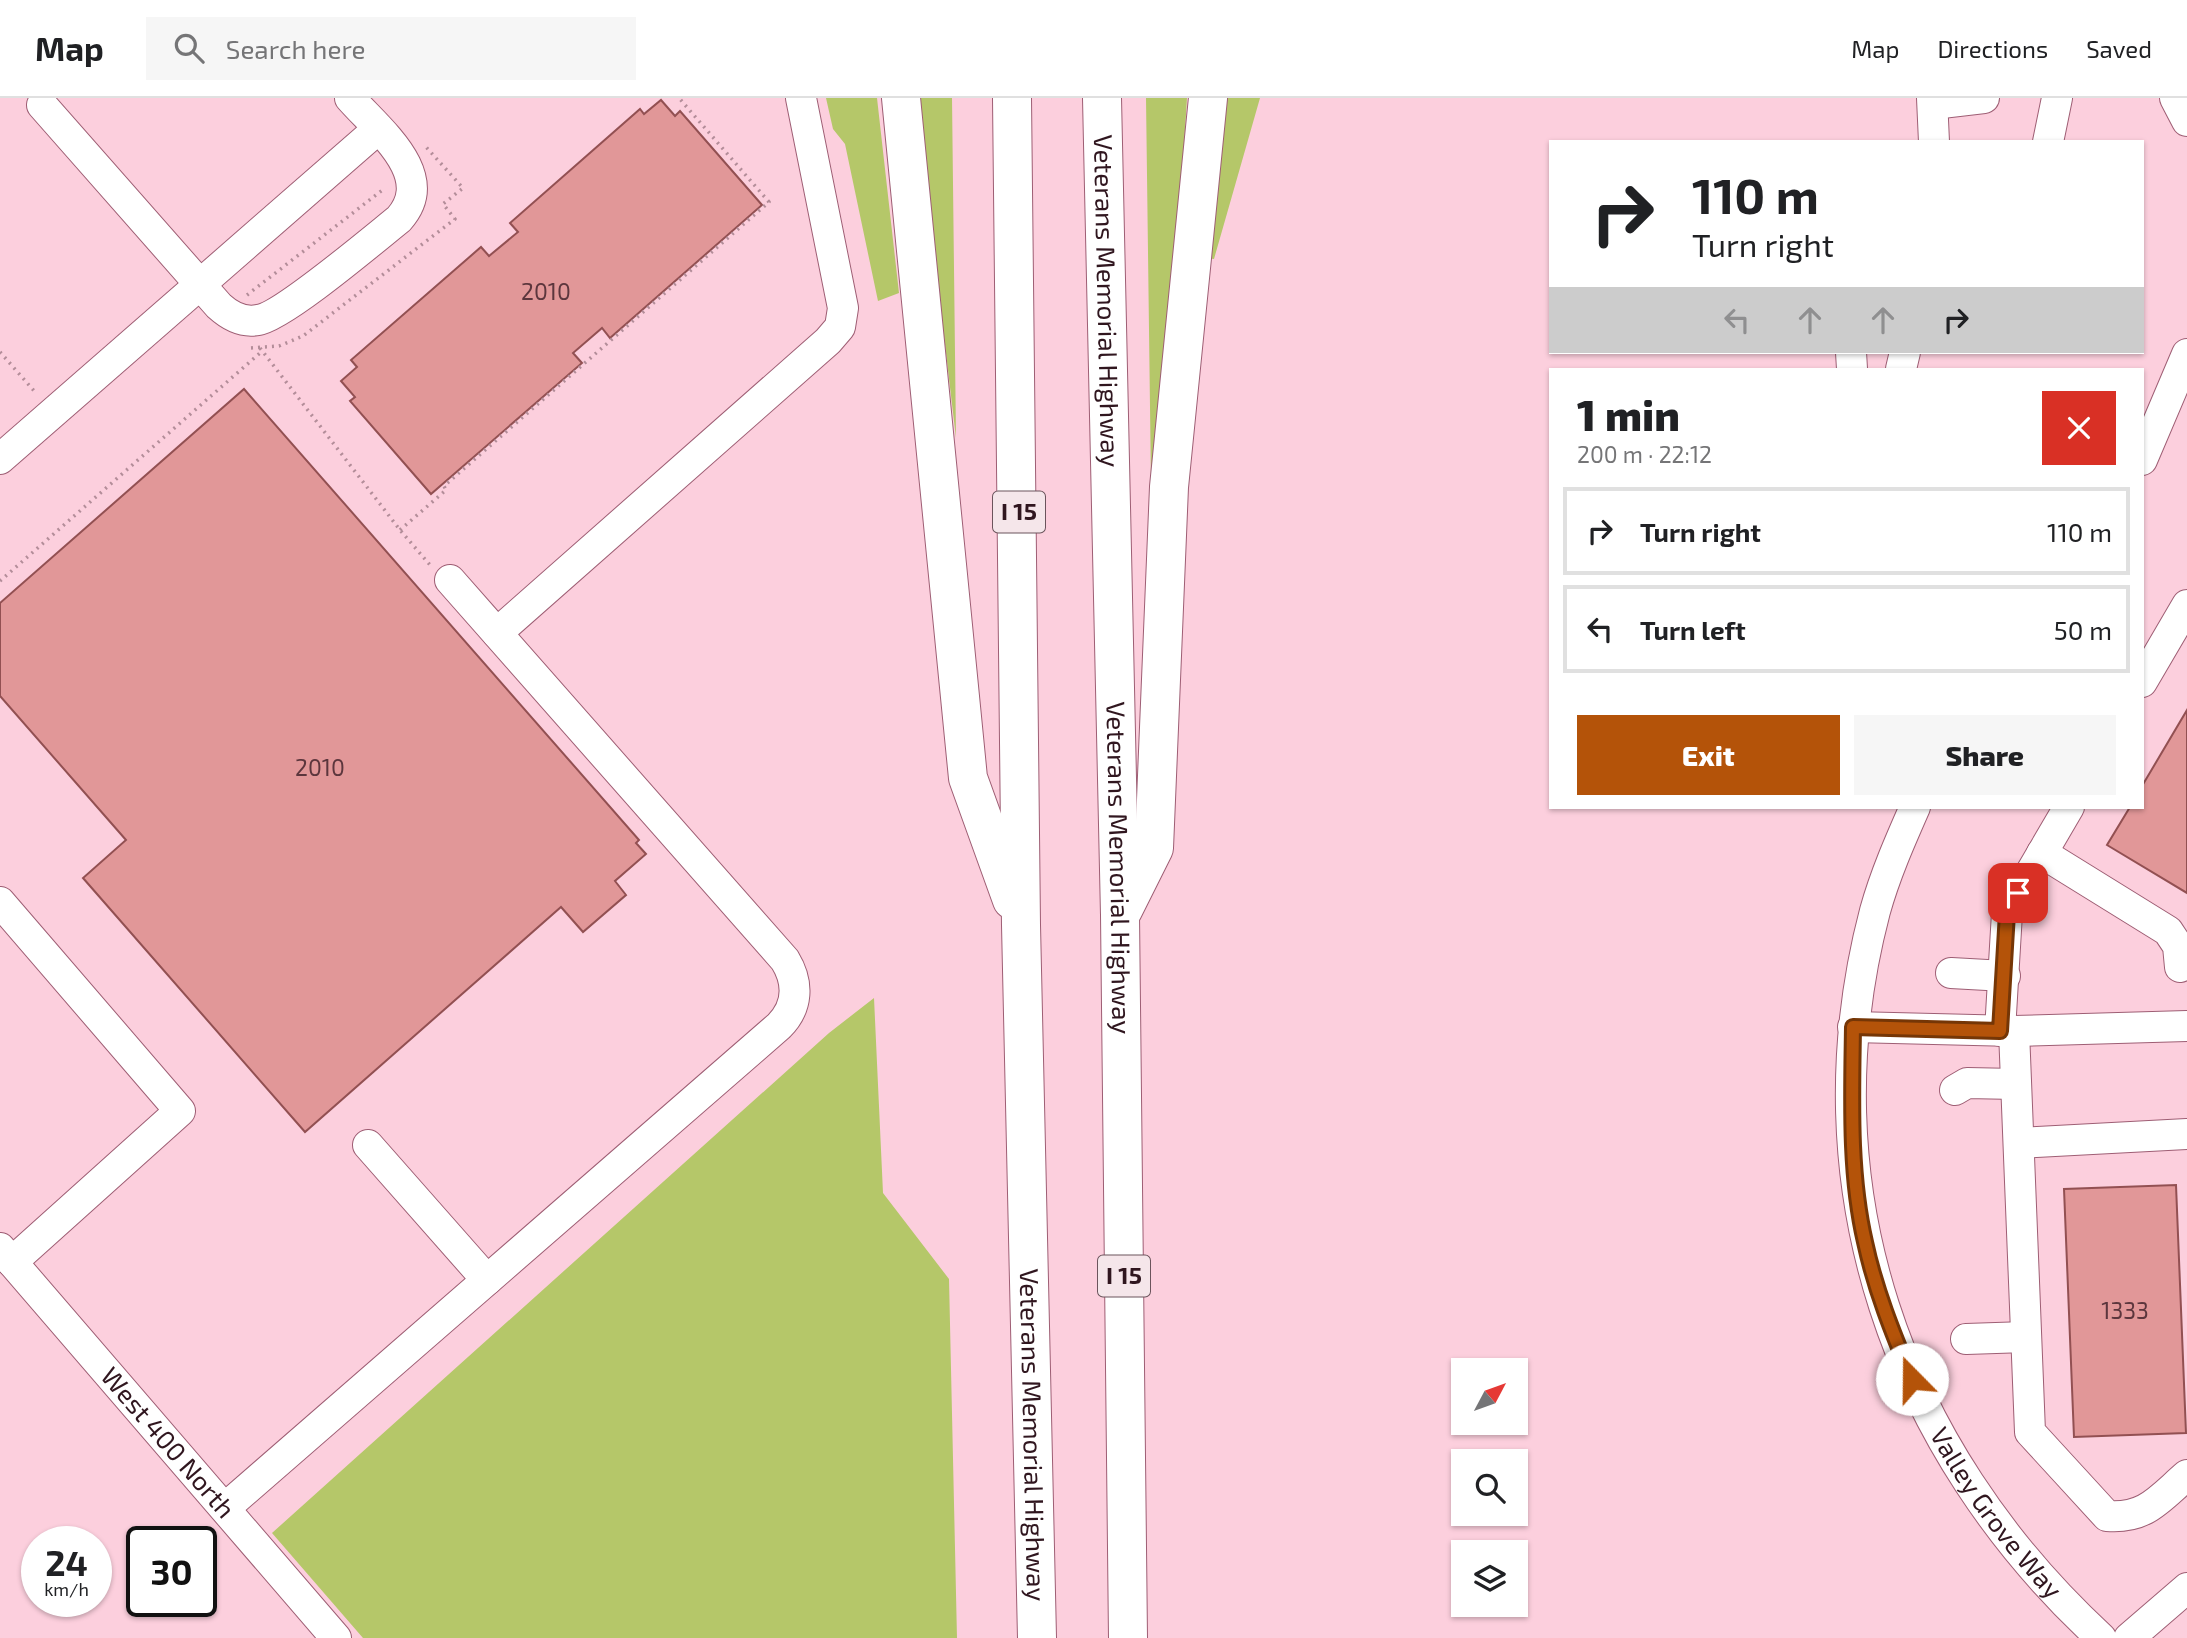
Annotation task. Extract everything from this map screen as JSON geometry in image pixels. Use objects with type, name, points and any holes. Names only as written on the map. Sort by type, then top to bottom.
[{"type":"highway","points":[[901,98],[968,778],[1021,925]]},
{"type":"highway","name":"Veterans Memorial Highway","points":[[1012,98],[1018,450],[1021,925],[1037,1638]]},
{"type":"highway","name":"Veterans Memorial Highway","points":[[1102,98],[1120,915],[1128,1638]]},
{"type":"highway","points":[[1120,915],[1154,848],[1169,486],[1208,98]]},
{"type":"street","points":[[42,105],[200,285],[231,315],[258,321],[276,313],[399,219],[412,196],[420,161],[378,129],[350,98]]},
{"type":"street","points":[[497,633],[828,341],[840,327],[843,308],[802,98]]},
{"type":"street","points":[[1934,140],[1933,101],[1984,98]]},
{"type":"street","points":[[2048,140],[2057,98]]},
{"type":"street","points":[[2175,98],[2187,121]]},
{"type":"street","points":[[0,459],[378,129]]},
{"type":"street","points":[[2144,455],[2187,354]]},
{"type":"street","points":[[225,1508],[779,1026],[790,1012],[795,993],[795,982],[785,960],[450,579]]},
{"type":"street","points":[[2144,679],[2187,605]]},
{"type":"street","name":"Valley Grove Way","points":[[1914,809],[1876,908],[1853,1027],[1855,1163],[1864,1241],[1896,1342],[1931,1421],[1979,1498],[2049,1584],[2101,1638]]},
{"type":"street","points":[[2068,809],[2007,913],[2007,1031],[2017,1084],[2030,1432],[2107,1516],[2128,1518],[2144,1511],[2187,1475]]},
{"type":"street","points":[[2042,853],[2168,930],[2178,946],[2180,967]]},
{"type":"street","points":[[0,902],[180,1111],[6,1255]]},
{"type":"street","points":[[1951,973],[2005,976]]},
{"type":"street","points":[[1853,1027],[2007,1031],[2187,1026]]},
{"type":"street","points":[[1955,1090],[1967,1083],[2017,1084]]},
{"type":"street","points":[[2019,1143],[2187,1134]]},
{"type":"street","points":[[368,1145],[487,1280]]},
{"type":"street","name":"West 400 North","points":[[6,1255],[336,1638]]},
{"type":"street","points":[[1966,1339],[2026,1337]]},
{"type":"street","points":[[2129,1638],[2187,1588]]},
{"type":"path","points":[[400,530],[446,490],[444,486],[769,202],[679,98]]},
{"type":"path","points":[[420,161],[231,315],[260,348],[400,530],[446,583],[450,579]]},
{"type":"path","points":[[0,581],[258,354],[260,348]]},
{"type":"path","points":[[0,352],[36,393]]},
{"type":"green space","points":[[826,98],[877,98],[899,293],[878,301],[845,144],[833,129]]},
{"type":"green space","points":[[916,98],[952,98],[956,438]]},
{"type":"green space","points":[[1146,98],[1187,98],[1166,436],[1152,561]]},
{"type":"green space","points":[[1219,98],[1260,98],[1214,259],[1205,258]]},
{"type":"green space","points":[[874,998],[883,1193],[949,1279],[957,1638],[363,1638],[272,1533],[829,1033]]},
{"type":"building","points":[[661,100],[675,116],[680,111],[762,205],[610,338],[602,328],[573,353],[582,363],[431,494],[350,401],[355,397],[341,381],[357,367],[351,360],[481,247],[489,256],[518,232],[510,223],[640,109],[644,114]]},
{"type":"building","points":[[244,389],[639,840],[636,843],[646,854],[615,881],[626,895],[583,932],[561,907],[305,1132],[83,878],[126,840],[0,696],[0,603]]},
{"type":"building","points":[[2187,710],[2187,893],[2107,845],[2129,809],[2144,809],[2144,783]]},
{"type":"building","points":[[2176,1185],[2186,1433],[2074,1437],[2064,1189]]},
{"type":"route","points":[[1912,1379],[1881,1301],[1864,1241],[1855,1163],[1853,1027],[2000,1031],[2007,913],[2018,893]]}]
